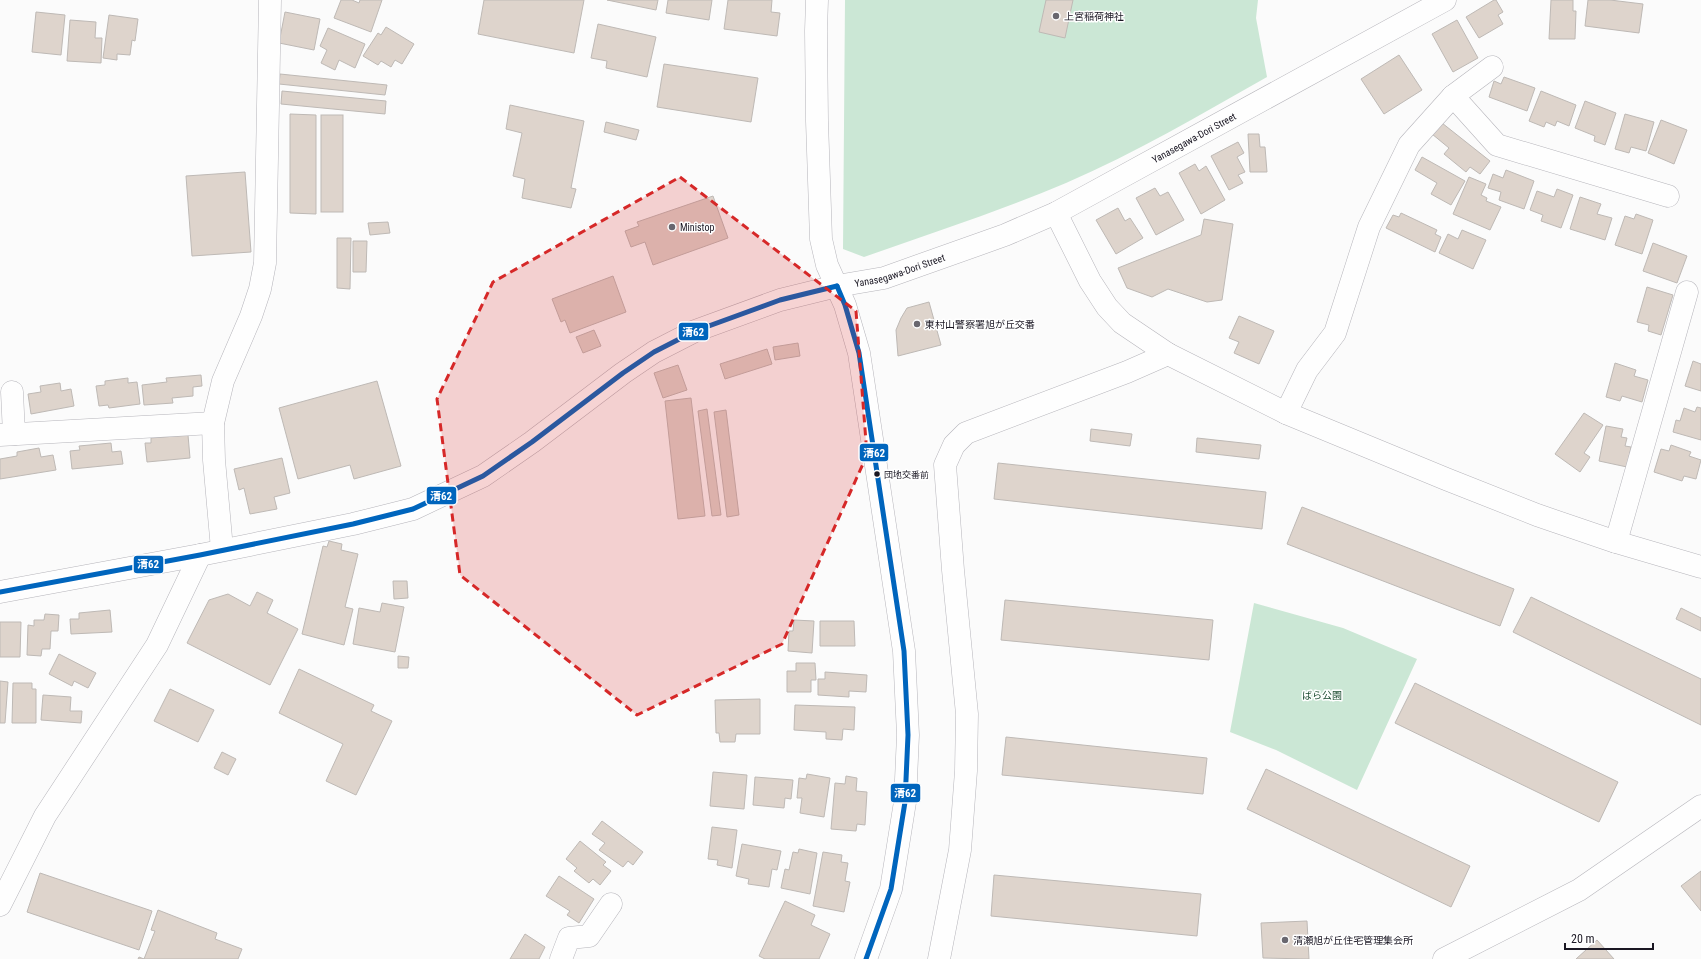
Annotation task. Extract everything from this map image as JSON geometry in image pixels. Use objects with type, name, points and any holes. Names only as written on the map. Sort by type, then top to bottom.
[{"type":"street","points":[[222,549],[214,460],[213,423],[223,381],[251,316],[260,289],[265,263],[270,0]]},
{"type":"street","points":[[817,0],[817,121],[821,238],[827,265],[845,305],[859,352],[904,651],[907,705],[908,743],[905,802],[891,889],[866,959]]},
{"type":"street","name":"Yanasegawa-Dori Street","points":[[0,592],[200,555],[222,549],[353,524],[413,509],[483,476],[532,442],[617,377],[654,352],[695,331],[780,300],[836,286],[891,275],[1005,235],[1056,213],[1445,0]]},
{"type":"street","points":[[1286,413],[1307,370],[1335,333],[1369,227],[1409,145],[1454,96],[1492,67]]},
{"type":"street","points":[[1454,96],[1497,145],[1668,196]]},
{"type":"street","points":[[1056,213],[1090,281],[1107,307],[1122,323],[1168,354],[1286,413],[1536,515],[1616,542],[1701,567]]},
{"type":"street","points":[[1616,542],[1686,292]]},
{"type":"street","points":[[939,959],[960,850],[966,771],[966,714],[945,465],[954,445],[966,433],[1119,375],[1168,354]]},
{"type":"street","points":[[12,392],[7,434],[213,423]]},
{"type":"street","points":[[0,905],[45,816],[157,645],[200,555]]},
{"type":"street","points":[[1444,959],[1579,890],[1701,806]]},
{"type":"street","points":[[561,959],[569,938],[589,936],[611,904]]},
{"type":"highlighted area","points":[[680,177],[856,311],[867,455],[782,644],[637,715],[460,575],[437,399],[493,282]]},
{"type":"green space","points":[[845,0],[1258,0],[1256,18],[1267,77],[1143,146],[1066,183],[991,212],[864,257],[843,249]]},
{"type":"green space","name":"ばら公園","points":[[1254,603],[1343,628],[1417,659],[1357,790],[1276,750],[1230,732]]},
{"type":"building","points":[[341,0],[352,0],[359,3],[360,0],[382,0],[371,32],[334,18]]},
{"type":"building","points":[[484,0],[584,0],[574,53],[478,34]]},
{"type":"building","points":[[607,0],[658,0],[656,10]]},
{"type":"building","points":[[668,0],[712,0],[709,20],[666,13]]},
{"type":"building","points":[[728,0],[772,0],[771,12],[780,13],[777,36],[724,29]]},
{"type":"building","name":"上宮稲荷神社","points":[[1046,0],[1073,0],[1065,38],[1039,32]]},
{"type":"building","points":[[1496,0],[1503,12],[1498,15],[1503,24],[1479,38],[1466,17]]},
{"type":"building","points":[[1551,0],[1573,0],[1573,11],[1576,11],[1575,39],[1549,39]]},
{"type":"building","points":[[1588,0],[1610,0],[1643,4],[1639,33],[1585,26]]},
{"type":"building","points":[[36,12],[65,15],[61,55],[32,52]]},
{"type":"building","points":[[285,12],[320,19],[314,50],[279,43]]},
{"type":"building","points":[[109,15],[138,19],[135,41],[132,40],[130,55],[117,54],[117,60],[103,58]]},
{"type":"building","points":[[70,20],[96,22],[95,38],[102,38],[101,63],[67,61]]},
{"type":"building","points":[[1457,20],[1478,58],[1453,72],[1432,34]]},
{"type":"building","points":[[598,24],[656,37],[647,77],[606,68],[607,61],[591,58]]},
{"type":"building","points":[[386,27],[414,44],[402,64],[395,60],[391,67],[381,61],[378,65],[363,56],[378,33],[381,35]]},
{"type":"building","points":[[328,28],[365,44],[355,68],[339,60],[335,70],[321,63],[327,50],[320,46]]},
{"type":"building","points":[[1399,55],[1422,90],[1384,114],[1361,79]]},
{"type":"building","points":[[664,64],[758,78],[751,122],[657,107]]},
{"type":"building","points":[[280,74],[387,85],[385,95],[279,84]]},
{"type":"building","points":[[1504,77],[1535,88],[1527,111],[1489,97],[1494,81],[1501,84]]},
{"type":"building","points":[[282,91],[386,101],[385,114],[281,104]]},
{"type":"building","points":[[1541,91],[1576,105],[1569,126],[1557,121],[1555,126],[1546,122],[1544,127],[1529,121]]},
{"type":"building","points":[[1585,101],[1616,113],[1605,145],[1594,141],[1595,136],[1575,128]]},
{"type":"building","points":[[510,105],[584,121],[571,188],[576,189],[571,208],[522,198],[525,179],[513,176],[522,133],[506,129]]},
{"type":"building","points":[[290,114],[316,115],[316,214],[290,213]]},
{"type":"building","points":[[1625,114],[1654,122],[1646,151],[1631,147],[1629,153],[1615,149]]},
{"type":"building","points":[[321,115],[343,115],[343,212],[321,212]]},
{"type":"building","points":[[1661,120],[1687,130],[1674,164],[1648,153]]},
{"type":"building","points":[[606,122],[639,130],[636,140],[604,132]]},
{"type":"building","points":[[1442,123],[1490,161],[1480,174],[1470,167],[1466,172],[1444,154],[1449,148],[1432,134]]},
{"type":"building","points":[[1248,134],[1259,134],[1260,147],[1265,147],[1267,172],[1250,172]]},
{"type":"building","points":[[1238,142],[1244,153],[1237,157],[1245,172],[1238,175],[1243,183],[1229,190],[1211,156]]},
{"type":"building","points":[[1422,157],[1465,181],[1451,205],[1431,194],[1437,183],[1415,170]]},
{"type":"building","points":[[1195,164],[1199,171],[1206,166],[1225,200],[1201,214],[1179,173]]},
{"type":"building","points":[[1506,170],[1534,181],[1524,209],[1499,200],[1501,192],[1488,188],[1493,174],[1503,178]]},
{"type":"building","points":[[245,172],[251,252],[192,256],[186,176]]},
{"type":"building","points":[[1469,177],[1486,184],[1481,195],[1487,198],[1486,201],[1501,207],[1490,230],[1453,214]]},
{"type":"building","points":[[1155,188],[1160,196],[1168,192],[1184,220],[1156,235],[1136,198]]},
{"type":"building","points":[[1557,189],[1573,195],[1561,228],[1541,221],[1543,215],[1530,210],[1537,191],[1554,197]]},
{"type":"building","points":[[713,196],[728,238],[653,265],[645,242],[631,247],[625,231],[639,226],[637,222]]},
{"type":"building","points":[[1580,197],[1601,204],[1597,214],[1612,218],[1605,240],[1570,229]]},
{"type":"building","points":[[1118,208],[1125,221],[1130,218],[1143,238],[1116,254],[1096,220]]},
{"type":"building","points":[[1401,213],[1437,230],[1435,234],[1441,237],[1435,252],[1386,228],[1393,215],[1399,217]]},
{"type":"building","points":[[1636,214],[1653,220],[1642,254],[1615,245],[1625,216],[1634,219]]},
{"type":"building","points":[[1204,219],[1233,224],[1222,300],[1207,302],[1168,289],[1152,297],[1127,288],[1118,268],[1201,235]]},
{"type":"building","points":[[388,222],[390,233],[370,235],[368,223]]},
{"type":"building","points":[[1462,230],[1486,240],[1473,269],[1439,253],[1448,234],[1458,239]]},
{"type":"building","points":[[337,238],[351,238],[350,289],[337,288]]},
{"type":"building","points":[[353,241],[367,241],[366,272],[353,272]]},
{"type":"building","points":[[1653,243],[1687,256],[1677,283],[1643,271]]},
{"type":"building","points":[[613,276],[626,312],[570,333],[565,320],[561,322],[552,299]]},
{"type":"building","points":[[1647,287],[1673,295],[1661,335],[1648,331],[1649,325],[1637,322]]},
{"type":"building","name":"東村山警察署旭が丘交番","points":[[929,302],[941,345],[898,356],[896,330],[901,318],[907,308]]},
{"type":"building","points":[[1239,316],[1274,331],[1259,364],[1234,353],[1239,342],[1229,338]]},
{"type":"building","points":[[594,330],[601,346],[583,353],[576,337]]},
{"type":"building","points":[[798,343],[800,356],[775,360],[773,347]]},
{"type":"building","points":[[767,349],[772,364],[725,379],[720,364]]},
{"type":"building","points":[[1693,361],[1701,364],[1701,391],[1685,386]]},
{"type":"building","points":[[1615,363],[1636,370],[1634,376],[1648,380],[1642,402],[1622,396],[1620,401],[1606,397]]},
{"type":"building","points":[[678,365],[687,390],[663,398],[654,373]]},
{"type":"building","points":[[201,375],[202,386],[193,387],[193,396],[172,398],[173,403],[144,405],[142,385],[167,382],[166,378]]},
{"type":"building","points":[[128,378],[128,383],[137,382],[140,404],[109,408],[108,405],[99,406],[96,386],[105,385],[105,381]]},
{"type":"building","points":[[377,381],[401,466],[354,479],[350,465],[298,479],[279,408]]},
{"type":"building","points":[[60,383],[61,391],[71,389],[74,406],[31,414],[28,394],[41,392],[40,386]]},
{"type":"building","points":[[691,398],[705,516],[678,519],[665,401]]},
{"type":"building","points":[[1697,407],[1701,408],[1701,440],[1673,432],[1676,420],[1680,421],[1684,408],[1695,412]]},
{"type":"building","points":[[707,409],[721,515],[712,516],[698,411]]},
{"type":"building","points":[[726,410],[739,515],[727,517],[714,412]]},
{"type":"building","points":[[1584,413],[1603,425],[1584,453],[1590,457],[1580,472],[1555,454]]},
{"type":"building","points":[[1606,426],[1623,429],[1621,437],[1627,438],[1625,446],[1631,447],[1627,467],[1599,461]]},
{"type":"building","points":[[1091,429],[1132,434],[1130,446],[1090,441]]},
{"type":"building","points":[[188,435],[190,458],[147,462],[145,443],[151,443],[151,438]]},
{"type":"building","points":[[1197,438],[1261,445],[1259,459],[1196,452]]},
{"type":"building","points":[[111,443],[112,452],[121,451],[123,464],[72,469],[70,451],[80,450],[79,446]]},
{"type":"building","points":[[1671,445],[1691,452],[1689,456],[1701,460],[1696,479],[1684,476],[1682,481],[1654,472],[1661,449],[1669,451]]},
{"type":"building","points":[[39,448],[41,457],[53,455],[56,470],[0,479],[0,459],[17,456],[17,452]]},
{"type":"building","points":[[282,458],[290,493],[274,497],[277,509],[250,514],[244,488],[239,490],[234,469]]},
{"type":"building","points":[[998,463],[1266,492],[1262,529],[994,499]]},
{"type":"building","points":[[1302,507],[1514,589],[1500,626],[1287,544]]},
{"type":"building","points":[[329,541],[342,544],[341,550],[358,554],[345,607],[353,609],[344,645],[302,634],[323,546],[327,547]]},
{"type":"building","points":[[393,581],[407,581],[408,598],[394,599]]},
{"type":"building","points":[[257,592],[273,600],[267,613],[298,629],[270,685],[187,643],[209,600],[228,594],[250,606]]},
{"type":"building","points":[[1531,597],[1701,679],[1701,725],[1513,632]]},
{"type":"building","points":[[1005,600],[1213,620],[1209,660],[1001,640]]},
{"type":"building","points":[[382,603],[404,607],[395,652],[353,644],[359,608],[380,612]]},
{"type":"building","points":[[1681,608],[1701,618],[1701,631],[1676,619]]},
{"type":"building","points":[[110,610],[112,632],[71,634],[70,619],[79,619],[79,613]]},
{"type":"building","points":[[45,614],[59,615],[58,631],[51,631],[50,649],[42,649],[41,656],[27,655],[28,625],[34,626],[34,620],[44,620]]},
{"type":"building","points":[[794,620],[814,621],[812,653],[788,651],[789,631],[793,631]]},
{"type":"building","points":[[820,621],[854,621],[855,646],[820,646]]},
{"type":"building","points":[[0,622],[21,622],[20,657],[0,657]]},
{"type":"building","points":[[59,654],[96,673],[88,688],[74,681],[72,686],[49,674]]},
{"type":"building","points":[[398,656],[409,657],[408,668],[398,668]]},
{"type":"building","points":[[796,663],[815,663],[816,680],[811,680],[811,692],[787,692],[787,671],[796,671]]},
{"type":"building","points":[[299,669],[374,705],[371,711],[392,721],[356,795],[326,781],[343,744],[279,713]]},
{"type":"building","points":[[825,672],[867,675],[866,692],[849,691],[849,697],[818,695],[818,679],[825,679]]},
{"type":"building","points":[[0,681],[8,682],[5,723],[0,723]]},
{"type":"building","points":[[13,683],[32,683],[32,689],[36,689],[36,723],[12,723]]},
{"type":"building","points":[[1415,683],[1618,782],[1599,822],[1395,723]]},
{"type":"building","points":[[170,689],[214,710],[198,742],[154,721]]},
{"type":"building","points":[[43,695],[71,697],[70,711],[82,711],[81,723],[41,720]]},
{"type":"building","points":[[760,699],[760,734],[736,734],[735,742],[720,742],[719,733],[716,733],[715,700]]},
{"type":"building","points":[[795,705],[855,707],[854,730],[843,729],[842,740],[826,739],[826,732],[794,730]]},
{"type":"building","points":[[1006,737],[1207,758],[1203,794],[1002,775]]},
{"type":"building","points":[[222,752],[236,759],[228,775],[214,768]]},
{"type":"building","points":[[1266,769],[1470,866],[1451,907],[1247,809]]},
{"type":"building","points":[[713,772],[747,775],[744,809],[710,806]]},
{"type":"building","points":[[807,774],[830,778],[824,817],[800,813],[802,798],[797,798],[799,778],[806,779]]},
{"type":"building","points":[[846,776],[857,778],[856,791],[867,792],[865,825],[857,824],[856,831],[831,829],[835,783],[845,784]]},
{"type":"building","points":[[755,777],[793,780],[791,799],[785,798],[784,808],[753,805]]},
{"type":"building","points":[[602,821],[643,852],[633,865],[628,861],[623,867],[599,850],[605,843],[592,834]]},
{"type":"building","points":[[712,827],[737,830],[732,868],[717,865],[718,860],[708,859]]},
{"type":"building","points":[[580,841],[606,862],[603,865],[611,871],[600,885],[593,879],[589,883],[574,871],[577,868],[566,859]]},
{"type":"building","points":[[742,844],[781,851],[777,870],[772,869],[769,887],[748,884],[749,879],[736,876]]},
{"type":"building","points":[[799,849],[817,853],[810,894],[781,888],[785,869],[789,870],[793,852],[798,853]]},
{"type":"building","points":[[823,852],[842,855],[841,862],[848,863],[845,881],[850,882],[844,912],[813,906]]},
{"type":"building","points":[[1701,871],[1701,911],[1681,886]]},
{"type":"building","points":[[40,873],[152,911],[139,950],[27,912]]},
{"type":"building","points":[[994,875],[1201,894],[1197,936],[991,916]]},
{"type":"building","points":[[559,876],[594,899],[579,923],[567,915],[570,911],[546,896]]},
{"type":"building","points":[[785,901],[815,915],[811,925],[830,934],[819,959],[765,959],[759,956]]},
{"type":"building","points":[[158,910],[217,933],[215,939],[242,949],[238,959],[144,959],[155,931],[151,930]]},
{"type":"building","name":"清瀬旭が丘住宅管理集会所","points":[[1307,921],[1309,959],[1263,958],[1261,923]]},
{"type":"building","points":[[525,934],[545,947],[539,959],[510,959]]},
{"type":"building","points":[[1597,940],[1614,959],[1576,959]]},
{"type":"transit line","name":"清62","points":[[837,286],[845,305],[859,353],[904,651],[908,735],[905,802],[891,889],[866,959]]},
{"type":"transit line","name":"清62","points":[[0,592],[200,555],[353,524],[413,509],[483,476],[532,442],[623,373],[654,352],[695,331],[780,300],[837,286]]},
{"type":"place","name":"上宮稲荷神社","points":[[1056,16]]},
{"type":"place","name":"Ministop","points":[[672,227]]},
{"type":"place","name":"東村山警察署旭が丘交番","points":[[917,324]]},
{"type":"place","name":"団地交番前","points":[[877,474]]},
{"type":"place","name":"清瀬旭が丘住宅管理集会所","points":[[1285,940]]}]
